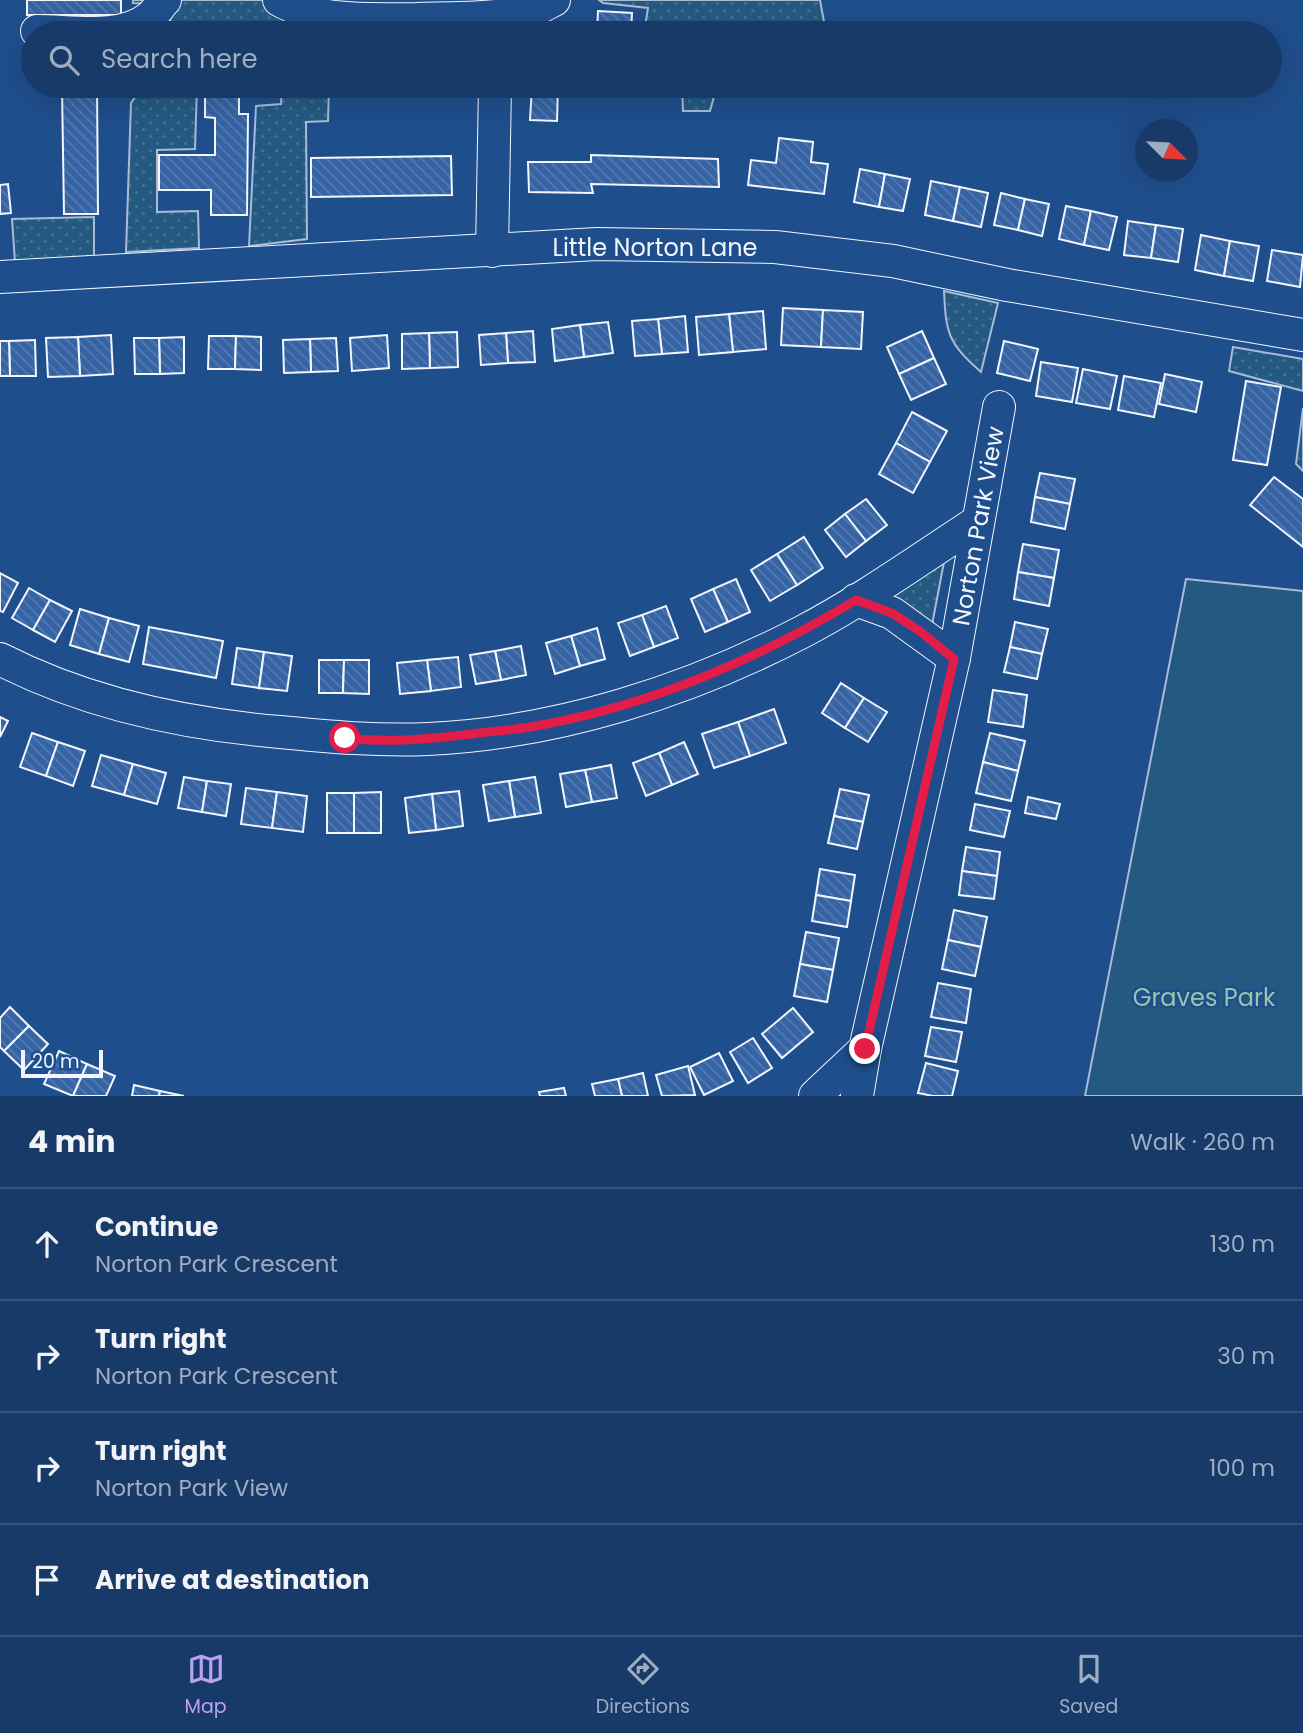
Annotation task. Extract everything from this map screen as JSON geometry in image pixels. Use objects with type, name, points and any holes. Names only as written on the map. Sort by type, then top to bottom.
[{"type":"street","points":[[143,21],[165,0]]},
{"type":"street","points":[[279,0],[289,6],[329,16],[415,21]]},
{"type":"street","points":[[506,21],[554,0]]},
{"type":"street","points":[[492,251],[495,98]]},
{"type":"street","name":"Little Norton Lane","points":[[0,277],[597,244],[775,247],[893,261],[1020,287],[1303,335]]},
{"type":"street","name":"Norton Park View","points":[[858,1096],[865,1049],[954,659],[999,407]]},
{"type":"street","points":[[0,659],[23,671],[95,698],[175,719],[257,730],[359,740],[430,739],[536,726],[624,705],[748,658],[804,631],[977,522]]},
{"type":"street","points":[[856,600],[892,613],[954,659]]},
{"type":"street","points":[[816,1096],[865,1049]]},
{"type":"green space","points":[[133,0],[292,0],[293,16],[304,21],[170,21],[173,4],[133,3]]},
{"type":"green space","points":[[599,0],[820,0],[824,21],[646,21],[648,8],[603,3]]},
{"type":"green space","points":[[135,98],[197,98],[195,149],[157,150],[157,212],[198,211],[199,248],[126,252],[131,103]]},
{"type":"green space","points":[[281,98],[329,98],[328,121],[306,122],[307,239],[249,246],[256,106],[281,104]]},
{"type":"green space","points":[[682,98],[714,98],[710,111],[683,111]]},
{"type":"green space","points":[[94,217],[94,257],[15,262],[12,219]]},
{"type":"green space","points":[[944,291],[998,303],[981,372],[955,345],[951,337]]},
{"type":"green space","points":[[1233,347],[1303,359],[1303,391],[1229,371]]},
{"type":"green space","points":[[1303,408],[1303,471],[1296,464]]},
{"type":"green space","points":[[944,562],[932,625],[888,599]]},
{"type":"green space","name":"Graves Park","points":[[1186,579],[1303,591],[1303,1096],[1085,1096]]},
{"type":"building","points":[[27,0],[121,0],[121,15],[27,15]]},
{"type":"building","points":[[598,11],[632,13],[632,21],[598,21]]},
{"type":"building","points":[[62,98],[97,98],[98,214],[64,214]]},
{"type":"building","points":[[205,98],[239,98],[239,114],[248,114],[247,215],[211,215],[211,190],[159,190],[159,155],[215,155],[215,118],[205,117]]},
{"type":"building","points":[[531,98],[558,98],[557,121],[530,120]]},
{"type":"building","points":[[779,138],[813,142],[811,162],[828,164],[824,194],[748,185],[751,160],[776,163]]},
{"type":"building","points":[[591,155],[718,159],[719,187],[591,184],[593,193],[529,192],[528,162],[591,162]]},
{"type":"building","points":[[451,156],[452,195],[311,197],[311,158]]},
{"type":"building","points":[[860,169],[885,174],[879,207],[854,202]]},
{"type":"building","points":[[885,174],[910,179],[903,211],[879,207]]},
{"type":"building","points":[[931,181],[960,187],[953,221],[925,215]]},
{"type":"building","points":[[8,184],[11,213],[0,214],[0,185]]},
{"type":"building","points":[[960,187],[988,193],[981,227],[953,221]]},
{"type":"building","points":[[1001,193],[1025,199],[1018,230],[994,225]]},
{"type":"building","points":[[1025,199],[1049,204],[1042,236],[1018,230]]},
{"type":"building","points":[[1066,206],[1091,211],[1084,245],[1059,239]]},
{"type":"building","points":[[1091,211],[1117,217],[1109,250],[1084,245]]},
{"type":"building","points":[[1128,221],[1156,225],[1151,258],[1124,255]]},
{"type":"building","points":[[1156,225],[1183,229],[1178,262],[1151,258]]},
{"type":"building","points":[[1201,235],[1230,241],[1224,276],[1195,270]]},
{"type":"building","points":[[1230,241],[1259,246],[1253,281],[1224,276]]},
{"type":"building","points":[[1272,250],[1303,255],[1300,287],[1267,281]]},
{"type":"building","points":[[783,308],[823,310],[821,347],[781,345]]},
{"type":"building","points":[[823,310],[863,312],[861,349],[821,347]]},
{"type":"building","points":[[763,311],[766,349],[733,352],[729,314]]},
{"type":"building","points":[[729,314],[733,352],[699,355],[696,317]]},
{"type":"building","points":[[685,316],[688,352],[662,354],[658,319]]},
{"type":"building","points":[[658,319],[662,354],[635,356],[632,321]]},
{"type":"building","points":[[608,322],[613,353],[584,357],[580,325]]},
{"type":"building","points":[[580,325],[584,357],[555,361],[552,329]]},
{"type":"building","points":[[533,331],[535,362],[508,363],[506,333]]},
{"type":"building","points":[[922,331],[934,358],[899,374],[887,347]]},
{"type":"building","points":[[457,332],[458,367],[430,368],[429,333]]},
{"type":"building","points":[[429,333],[430,368],[402,369],[402,334]]},
{"type":"building","points":[[506,333],[508,363],[481,365],[479,335]]},
{"type":"building","points":[[111,335],[113,374],[80,376],[78,337]]},
{"type":"building","points":[[387,335],[389,368],[352,371],[350,338]]},
{"type":"building","points":[[209,336],[236,336],[235,369],[208,369]]},
{"type":"building","points":[[236,336],[261,337],[261,370],[235,369]]},
{"type":"building","points":[[78,337],[80,376],[48,377],[46,338]]},
{"type":"building","points":[[184,337],[184,373],[160,374],[159,338]]},
{"type":"building","points":[[134,338],[159,338],[160,374],[135,374]]},
{"type":"building","points":[[336,338],[338,371],[311,372],[310,339]]},
{"type":"building","points":[[310,339],[311,372],[284,373],[283,340]]},
{"type":"building","points":[[35,340],[36,376],[10,376],[9,341]]},
{"type":"building","points":[[0,341],[9,341],[10,376],[0,376]]},
{"type":"building","points":[[1004,341],[1038,349],[1030,381],[997,373]]},
{"type":"building","points":[[934,358],[946,384],[911,400],[899,374]]},
{"type":"building","points":[[1041,362],[1078,368],[1072,402],[1036,396]]},
{"type":"building","points":[[1083,369],[1117,376],[1110,409],[1076,403]]},
{"type":"building","points":[[1165,374],[1202,382],[1196,412],[1159,404]]},
{"type":"building","points":[[1124,376],[1161,383],[1154,417],[1118,410]]},
{"type":"building","points":[[1246,381],[1281,387],[1267,465],[1233,460]]},
{"type":"building","points":[[912,412],[947,431],[930,462],[896,443]]},
{"type":"building","points":[[896,443],[930,462],[913,493],[879,474]]},
{"type":"building","points":[[1040,473],[1075,479],[1070,504],[1035,497]]},
{"type":"building","points":[[1274,477],[1303,499],[1303,547],[1250,505]]},
{"type":"building","points":[[1035,497],[1070,504],[1065,529],[1031,522]]},
{"type":"building","points":[[866,499],[887,525],[866,541],[845,514]]},
{"type":"building","points":[[845,514],[866,541],[846,557],[825,530]]},
{"type":"building","points":[[804,537],[823,568],[797,585],[777,554]]},
{"type":"building","points":[[1023,544],[1059,550],[1054,578],[1018,572]]},
{"type":"building","points":[[777,554],[797,585],[770,601],[751,570]]},
{"type":"building","points":[[1018,572],[1054,578],[1049,606],[1014,599]]},
{"type":"building","points":[[0,573],[18,583],[3,612],[0,611]]},
{"type":"building","points":[[736,579],[750,612],[728,622],[713,589]]},
{"type":"building","points":[[29,588],[50,600],[33,630],[12,618]]},
{"type":"building","points":[[713,589],[728,622],[705,632],[691,599]]},
{"type":"building","points":[[50,600],[72,611],[55,642],[33,630]]},
{"type":"building","points":[[666,606],[678,638],[654,647],[642,615]]},
{"type":"building","points":[[80,609],[109,618],[99,654],[70,645]]},
{"type":"building","points":[[642,615],[654,647],[630,656],[618,623]]},
{"type":"building","points":[[109,618],[139,626],[129,662],[99,654]]},
{"type":"building","points":[[1015,622],[1048,629],[1042,654],[1010,647]]},
{"type":"building","points":[[149,627],[223,641],[216,678],[143,664]]},
{"type":"building","points":[[597,628],[605,659],[580,666],[571,636]]},
{"type":"building","points":[[571,636],[580,666],[555,674],[546,643]]},
{"type":"building","points":[[521,646],[526,675],[501,680],[495,651]]},
{"type":"building","points":[[1010,647],[1042,654],[1037,679],[1004,672]]},
{"type":"building","points":[[237,648],[264,652],[259,688],[232,684]]},
{"type":"building","points":[[495,651],[501,680],[476,684],[470,655]]},
{"type":"building","points":[[264,652],[292,656],[287,691],[259,688]]},
{"type":"building","points":[[458,657],[461,687],[431,691],[427,660]]},
{"type":"building","points":[[319,660],[344,660],[343,693],[319,693]]},
{"type":"building","points":[[344,660],[369,660],[369,694],[343,693]]},
{"type":"building","points":[[427,660],[431,691],[400,694],[397,663]]},
{"type":"building","points":[[841,683],[864,698],[845,728],[822,713]]},
{"type":"building","points":[[993,690],[1027,695],[1023,727],[988,722]]},
{"type":"building","points":[[864,698],[887,712],[868,742],[845,728]]},
{"type":"building","points":[[774,709],[786,743],[750,756],[738,722]]},
{"type":"building","points":[[0,717],[8,721],[0,737]]},
{"type":"building","points":[[738,722],[750,756],[714,768],[702,734]]},
{"type":"building","points":[[32,733],[58,742],[46,776],[20,767]]},
{"type":"building","points":[[990,733],[1025,741],[1018,771],[983,762]]},
{"type":"building","points":[[58,742],[85,751],[73,786],[46,776]]},
{"type":"building","points":[[684,742],[698,774],[672,785],[659,753]]},
{"type":"building","points":[[659,753],[672,785],[646,796],[633,763]]},
{"type":"building","points":[[101,755],[133,764],[124,795],[92,786]]},
{"type":"building","points":[[983,762],[1018,771],[1011,801],[976,793]]},
{"type":"building","points":[[133,764],[166,773],[157,804],[124,795]]},
{"type":"building","points":[[611,765],[617,798],[592,802],[585,770]]},
{"type":"building","points":[[585,770],[592,802],[566,807],[560,774]]},
{"type":"building","points":[[184,777],[207,781],[202,812],[178,808]]},
{"type":"building","points":[[535,777],[541,813],[515,817],[509,781]]},
{"type":"building","points":[[207,781],[231,784],[226,816],[202,812]]},
{"type":"building","points":[[509,781],[515,817],[489,821],[483,785]]},
{"type":"building","points":[[246,788],[277,792],[272,828],[241,824]]},
{"type":"building","points":[[840,789],[869,795],[863,822],[834,816]]},
{"type":"building","points":[[459,791],[463,826],[436,830],[432,794]]},
{"type":"building","points":[[277,792],[307,796],[303,832],[272,828]]},
{"type":"building","points":[[381,792],[381,833],[354,833],[354,793]]},
{"type":"building","points":[[327,793],[354,793],[354,833],[327,833]]},
{"type":"building","points":[[432,794],[436,830],[409,833],[405,798]]},
{"type":"building","points":[[1028,797],[1060,804],[1056,819],[1025,813]]},
{"type":"building","points":[[975,804],[1010,811],[1004,837],[970,830]]},
{"type":"building","points":[[834,816],[863,822],[857,849],[828,843]]},
{"type":"building","points":[[966,847],[1000,852],[997,876],[962,871]]},
{"type":"building","points":[[820,869],[855,875],[851,901],[816,895]]},
{"type":"building","points":[[962,871],[997,876],[994,899],[959,895]]},
{"type":"building","points":[[816,895],[851,901],[847,927],[812,921]]},
{"type":"building","points":[[954,910],[987,917],[981,947],[948,940]]},
{"type":"building","points":[[806,932],[839,938],[833,970],[800,964]]},
{"type":"building","points":[[948,940],[981,947],[975,976],[942,969]]},
{"type":"building","points":[[800,964],[833,970],[827,1002],[794,996]]},
{"type":"building","points":[[938,983],[971,989],[966,1023],[931,1017]]},
{"type":"building","points":[[10,1007],[29,1026],[4,1051],[0,1047],[0,1018]]},
{"type":"building","points":[[793,1008],[813,1032],[782,1058],[762,1034]]},
{"type":"building","points":[[29,1026],[48,1044],[24,1070],[4,1051]]},
{"type":"building","points":[[931,1027],[962,1032],[956,1062],[925,1056]]},
{"type":"building","points":[[753,1038],[772,1068],[748,1083],[730,1052]]},
{"type":"building","points":[[59,1051],[87,1064],[73,1096],[44,1084]]},
{"type":"building","points":[[719,1053],[733,1081],[704,1095],[690,1067]]},
{"type":"building","points":[[926,1063],[958,1071],[952,1096],[918,1093]]},
{"type":"building","points":[[87,1064],[115,1076],[106,1096],[73,1096]]},
{"type":"building","points":[[688,1066],[695,1095],[662,1096],[656,1075]]},
{"type":"building","points":[[643,1073],[648,1096],[622,1096],[618,1079]]},
{"type":"building","points":[[618,1079],[622,1096],[595,1096],[592,1084]]},
{"type":"building","points":[[134,1085],[160,1091],[159,1096],[132,1096]]},
{"type":"building","points":[[564,1088],[566,1096],[540,1096],[539,1092]]},
{"type":"building","points":[[160,1091],[184,1096],[159,1096]]},
{"type":"route","points":[[345,738],[430,739],[536,726],[624,705],[748,658],[804,631],[856,600],[892,613],[954,659],[865,1049]]}]
